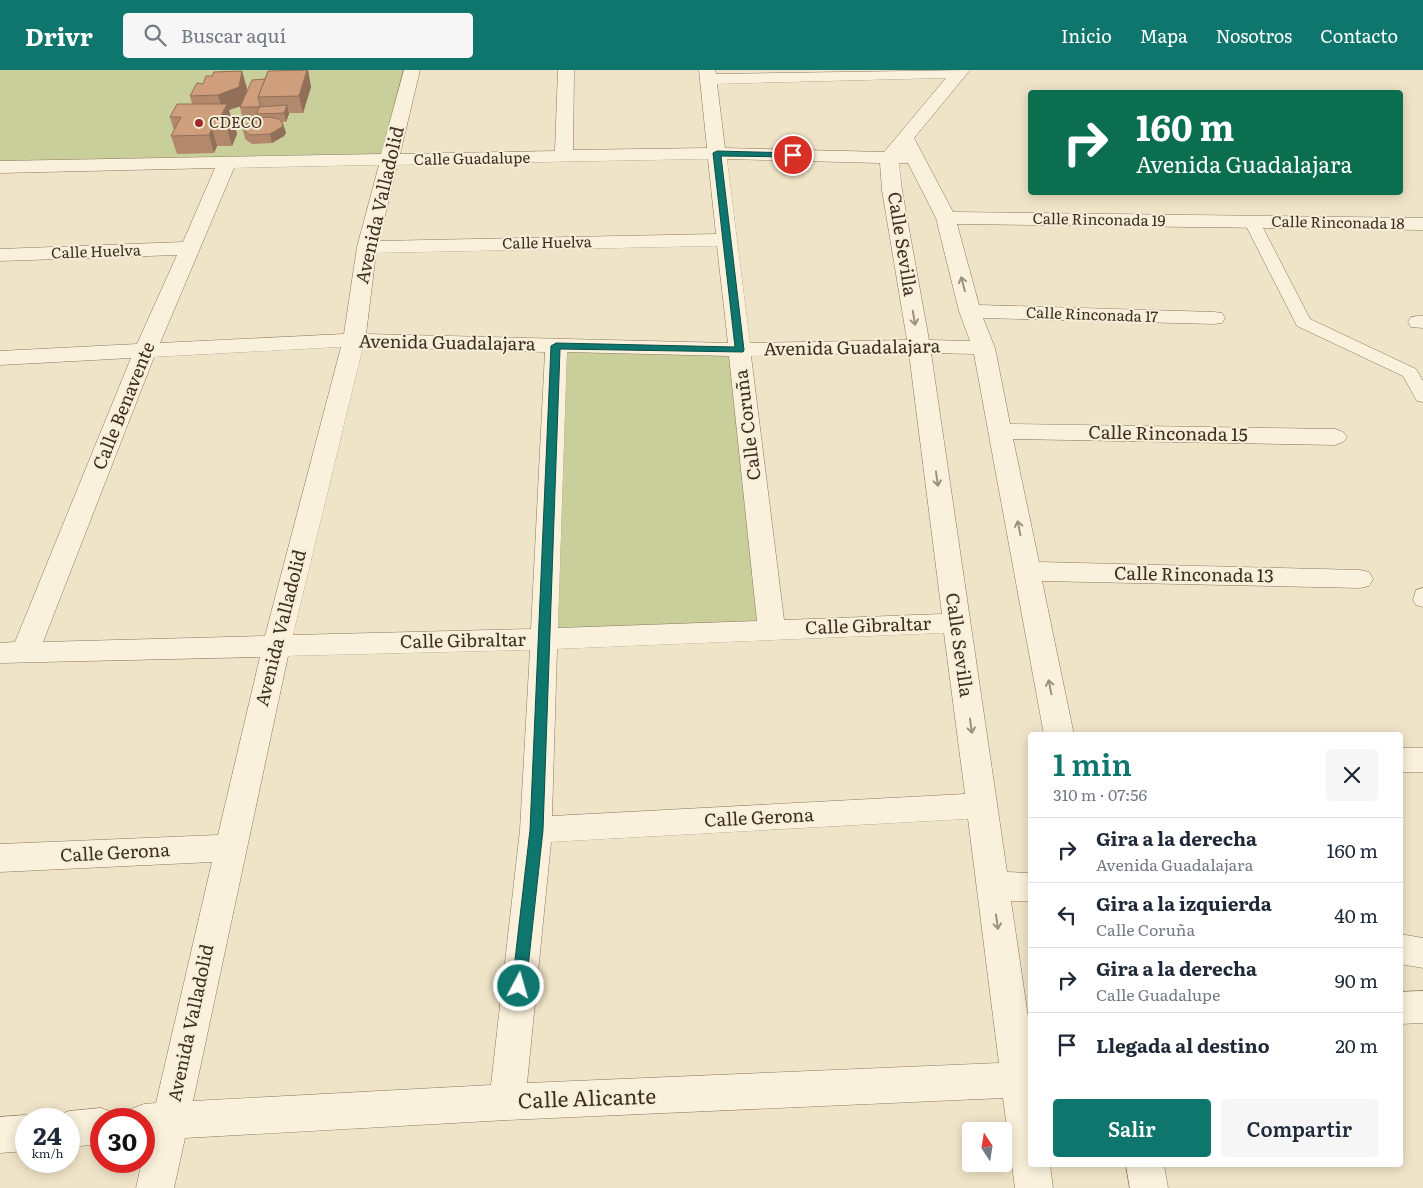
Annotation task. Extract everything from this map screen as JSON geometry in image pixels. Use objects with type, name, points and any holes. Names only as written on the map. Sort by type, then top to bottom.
[{"type":"street","name":"Avenida Valladolid","points":[[155,1188],[157,1121],[230,848],[276,646],[354,340],[367,247],[412,70]]},
{"type":"street","points":[[564,157],[566,70]]},
{"type":"street","points":[[708,74],[961,71]]},
{"type":"street","points":[[903,151],[961,71]]},
{"type":"street","name":"Calle Coruña","points":[[708,74],[772,630]]},
{"type":"street","name":"Calle Guadalupe","points":[[0,167],[903,151]]},
{"type":"street","name":"Calle Sevilla","points":[[903,151],[946,218],[970,311],[984,348],[1059,732]]},
{"type":"street","name":"Calle Sevilla","points":[[903,151],[892,190],[919,346],[992,886],[1025,1077],[1028,1126]]},
{"type":"street","name":"Calle Benavente","points":[[13,652],[192,248],[227,163]]},
{"type":"street","name":"Calle Rinconada 19","points":[[946,218],[1252,222]]},
{"type":"street","points":[[1252,222],[1303,322],[1410,373],[1423,397]]},
{"type":"street","name":"Calle Rinconada 18","points":[[1252,222],[1423,224]]},
{"type":"street","name":"Calle Huelva","points":[[367,247],[727,240]]},
{"type":"street","name":"Calle Huelva","points":[[0,255],[192,248]]},
{"type":"street","name":"Calle Rinconada 17","points":[[970,311],[1214,318]]},
{"type":"street","name":"Avenida Guadalajara","points":[[0,358],[354,340],[740,350],[919,346],[984,348]]},
{"type":"street","points":[[506,1102],[536,830],[556,346]]},
{"type":"street","name":"Calle Rinconada 15","points":[[1000,431],[1335,437]]},
{"type":"street","name":"Calle Rinconada 13","points":[[1028,571],[1360,579]]},
{"type":"street","points":[[1423,596],[1423,600]]},
{"type":"street","name":"Calle Gibraltar","points":[[13,652],[545,639],[956,622]]},
{"type":"street","points":[[1403,760],[1423,760]]},
{"type":"street","name":"Calle Gerona","points":[[536,830],[982,806]]},
{"type":"street","name":"Calle Gerona","points":[[0,858],[230,848]]},
{"type":"street","points":[[992,886],[1028,887]]},
{"type":"street","points":[[1403,949],[1423,953]]},
{"type":"street","points":[[1403,1008],[1423,1007]]},
{"type":"street","name":"Calle Alicante","points":[[157,1121],[1025,1077]]},
{"type":"street","points":[[0,1135],[15,1134]]},
{"type":"street","points":[[1031,1167],[1034,1188]]},
{"type":"street","points":[[1145,1167],[1149,1188]]},
{"type":"green space","name":"CDECO","points":[[0,70],[412,70],[389,161],[0,168]]},
{"type":"green space","points":[[556,346],[740,350],[772,630],[545,639]]},
{"type":"building","points":[[307,70],[299,96],[258,97],[268,71]]},
{"type":"building","points":[[242,71],[239,87],[218,95],[190,96],[197,83],[203,84],[206,76],[212,76],[214,72]]},
{"type":"building","points":[[265,79],[258,97],[259,107],[240,107],[252,80]]},
{"type":"building","points":[[177,104],[227,104],[221,116],[232,116],[227,128],[212,129],[209,135],[171,136],[181,117],[170,117]]},
{"type":"building","points":[[287,105],[284,113],[257,114],[259,107]]},
{"type":"building","points":[[269,117],[279,119],[283,124],[282,127],[270,134],[250,135],[243,130],[243,127],[255,118]]},
{"type":"place","name":"CDECO","points":[[199,123]]},
{"type":"route","points":[[519,986],[536,830],[556,346],[740,350],[717,153],[793,155]]}]
